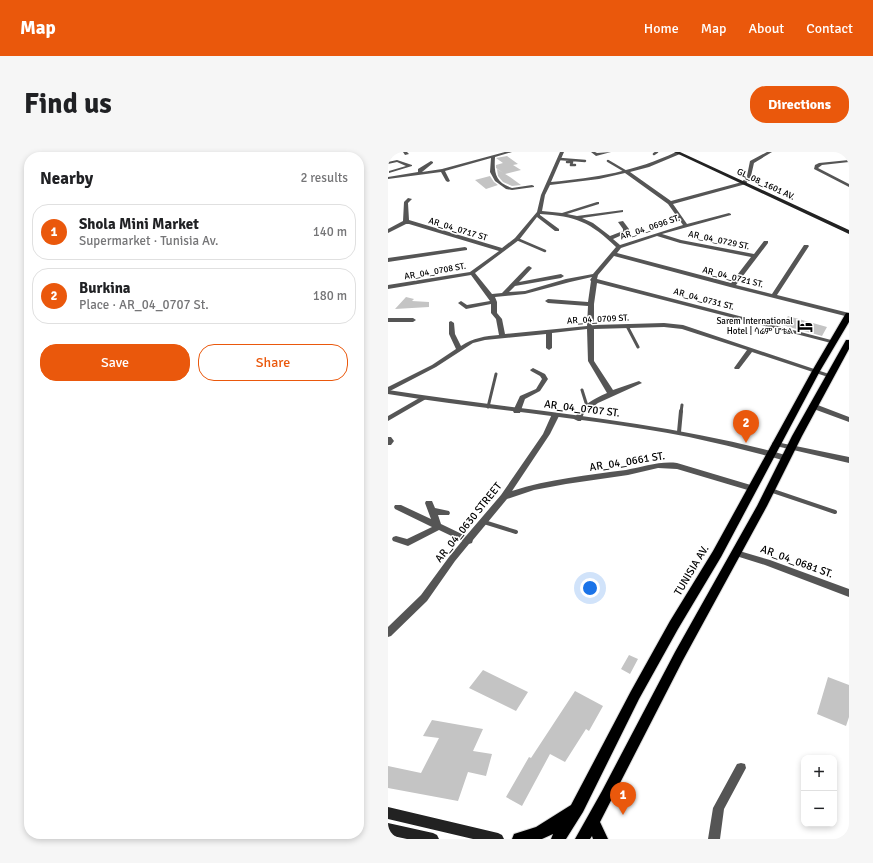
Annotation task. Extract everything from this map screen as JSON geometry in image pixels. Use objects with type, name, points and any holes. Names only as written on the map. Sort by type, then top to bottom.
[{"type":"main road","name":"GL_08_1601 AV.","points":[[677,152],[849,232]]},
{"type":"main road","name":"TUNISIA AV.","points":[[558,839],[578,807],[635,695],[674,625],[717,554],[751,488],[849,315]]},
{"type":"main road","points":[[582,839],[627,759],[657,697],[770,490],[813,406],[849,342]]},
{"type":"main road","points":[[519,839],[534,836],[552,827],[578,807]]},
{"type":"main road","points":[[388,813],[498,839]]},
{"type":"main road","points":[[592,822],[600,839]]},
{"type":"main road","points":[[391,833],[433,839]]},
{"type":"street","points":[[388,178],[442,170],[510,152]]},
{"type":"street","name":"AR_04_0708 ST.","points":[[388,288],[472,273],[517,239],[538,214],[543,195],[562,152]]},
{"type":"street","points":[[594,155],[609,152]]},
{"type":"street","points":[[549,184],[571,182],[660,163],[677,152]]},
{"type":"street","points":[[670,203],[744,182],[749,176],[752,162],[770,152]]},
{"type":"street","points":[[493,156],[492,172],[497,180],[508,188],[532,186]]},
{"type":"street","points":[[388,163],[398,161],[410,166],[391,172]]},
{"type":"street","points":[[849,161],[821,164],[817,166],[816,169],[849,186]]},
{"type":"street","points":[[421,174],[420,170],[431,162]]},
{"type":"street","points":[[442,170],[448,180]]},
{"type":"street","points":[[625,171],[670,203],[686,225]]},
{"type":"street","points":[[388,231],[391,226],[407,222],[406,203],[410,199]]},
{"type":"street","points":[[538,214],[562,213],[597,203]]},
{"type":"street","points":[[578,217],[592,214],[605,215],[621,211]]},
{"type":"street","points":[[562,213],[588,221],[619,247]]},
{"type":"street","points":[[538,214],[558,230]]},
{"type":"street","name":"AR_04_0696 ST.","points":[[594,277],[619,247],[686,225],[729,214]]},
{"type":"street","name":"AR_04_0717 ST","points":[[407,222],[460,236],[473,242],[502,250]]},
{"type":"street","points":[[610,238],[626,232],[626,229],[621,222]]},
{"type":"street","name":"AR_04_0729 ST.","points":[[657,234],[680,241],[754,256]]},
{"type":"street","points":[[732,286],[766,242]]},
{"type":"street","points":[[773,296],[806,246]]},
{"type":"street","points":[[388,260],[464,250]]},
{"type":"street","name":"AR_04_0721 ST.","points":[[614,254],[732,286],[849,315]]},
{"type":"street","points":[[461,303],[466,307],[504,294],[529,268]]},
{"type":"street","points":[[472,273],[492,299],[494,313],[499,319],[502,335]]},
{"type":"street","points":[[512,285],[561,276]]},
{"type":"street","points":[[504,294],[513,295],[536,290],[568,280],[594,277],[591,304],[591,361],[611,393]]},
{"type":"street","name":"AR_04_0731 ST.","points":[[594,277],[833,342]]},
{"type":"street","points":[[548,301],[591,304]]},
{"type":"street","points":[[388,320],[413,320]]},
{"type":"street","points":[[451,323],[452,334],[459,349]]},
{"type":"street","name":"AR_04_0709 ST.","points":[[388,391],[477,340],[502,335],[627,326],[674,326],[751,349],[830,376]]},
{"type":"street","points":[[549,331],[549,348]]},
{"type":"street","points":[[737,368],[751,349]]},
{"type":"street","points":[[517,411],[522,398],[538,390],[545,379],[543,375],[533,370]]},
{"type":"street","points":[[578,419],[582,410],[587,406],[611,393],[639,383]]},
{"type":"street","name":"AR_04_0707 ST.","points":[[388,391],[423,399],[679,432],[789,453],[849,460]]},
{"type":"street","points":[[388,419],[423,399]]},
{"type":"street","points":[[813,406],[849,420]]},
{"type":"street","name":"AR_04_0630 STREET","points":[[389,630],[424,598],[452,559],[484,522],[540,444],[555,416]]},
{"type":"street","points":[[388,439],[390,441],[388,443]]},
{"type":"street","name":"AR_04_0661 ST.","points":[[504,496],[525,489],[553,483],[632,471],[665,464],[677,466],[751,488]]},
{"type":"street","points":[[429,503],[438,527]]},
{"type":"street","points":[[398,507],[469,541]]},
{"type":"street","points":[[432,511],[446,513]]},
{"type":"street","points":[[396,539],[408,543],[438,527]]},
{"type":"street","name":"AR_04_0681 ST.","points":[[736,553],[767,562],[849,593]]},
{"type":"street","points":[[714,839],[720,808],[741,768]]},
{"type":"lane","points":[[559,161],[585,161]]},
{"type":"lane","points":[[559,161],[571,162],[571,165],[575,165]]},
{"type":"lane","points":[[608,161],[625,171]]},
{"type":"lane","points":[[517,239],[545,251]]},
{"type":"lane","points":[[627,326],[638,347]]},
{"type":"lane","points":[[488,407],[496,374]]},
{"type":"lane","points":[[582,390],[587,406]]},
{"type":"lane","points":[[679,432],[682,405]]},
{"type":"lane","points":[[770,490],[835,512]]},
{"type":"lane","points":[[484,522],[516,532]]},
{"type":"building","points":[[507,156],[518,164],[513,165],[521,170],[505,174],[496,168],[496,165],[503,163],[496,158]]},
{"type":"building","points":[[497,169],[521,185],[512,186],[503,182],[498,176]]},
{"type":"building","points":[[490,176],[498,185],[486,189],[475,180]]},
{"type":"building","points":[[406,297],[414,299],[412,301],[429,302],[429,307],[395,309]]},
{"type":"building","name":"Sarem International Hotel | ሳሬም ሆቴል","points":[[788,316],[827,327],[822,336],[782,325]]},
{"type":"building","points":[[629,655],[638,659],[630,674],[621,669]]},
{"type":"building","points":[[483,670],[528,692],[516,711],[469,688]]},
{"type":"building","points":[[828,677],[849,685],[849,717],[846,726],[817,714]]},
{"type":"building","points":[[575,691],[603,706],[589,731],[586,729],[565,762],[550,754],[522,806],[506,797],[529,757],[531,758]]},
{"type":"building","points":[[432,720],[483,729],[473,751],[492,754],[486,776],[468,772],[458,801],[388,788],[388,766],[421,773],[439,738],[423,736]]},
{"type":"place","name":"Sarem International Hotel | ሳሬም ሆቴል","points":[[805,326]]},
{"type":"place","name":"Burkina","points":[[746,443]]},
{"type":"place","name":"Shola Mini Market","points":[[623,815]]}]
